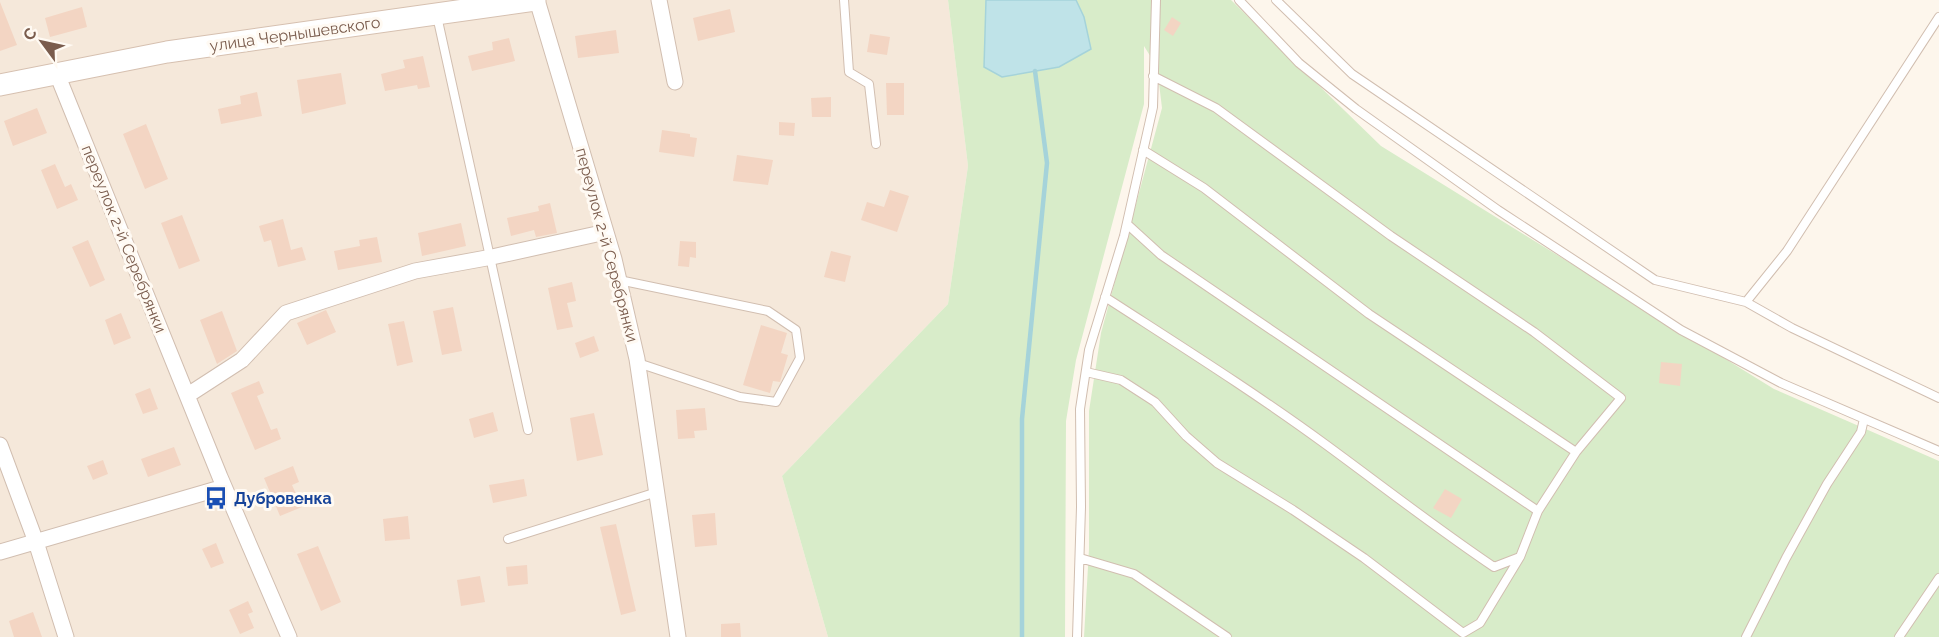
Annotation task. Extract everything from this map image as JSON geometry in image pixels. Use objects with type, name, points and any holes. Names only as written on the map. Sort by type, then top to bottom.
[{"type":"street","name":"улица Чернышевского","points":[[0,85],[167,52],[536,0]]},
{"type":"street","name":"переулок 2-й Серебрянки","points":[[536,0],[620,280],[638,363],[678,637]]},
{"type":"street","points":[[659,0],[675,82]]},
{"type":"street","name":"переулок 2-й Серебрянки","points":[[57,74],[224,487],[289,637]]},
{"type":"street","points":[[188,395],[242,360],[286,313],[415,271],[606,232]]},
{"type":"street","points":[[0,446],[36,542],[66,637]]},
{"type":"street","points":[[0,552],[224,487]]},
{"type":"lane","points":[[844,0],[849,72],[868,84],[876,144]]},
{"type":"lane","points":[[1077,637],[1080,558],[1080,409],[1089,350],[1127,224],[1153,107],[1156,0]]},
{"type":"lane","points":[[1239,0],[1299,63],[1356,109],[1498,210],[1681,330],[1781,383],[1939,451]]},
{"type":"lane","points":[[1276,0],[1352,74],[1655,280],[1746,302],[1792,328],[1939,398]]},
{"type":"lane","points":[[436,14],[492,257],[528,430]]},
{"type":"lane","points":[[1746,302],[1787,251],[1939,17]]},
{"type":"lane","points":[[1086,372],[1121,380],[1155,402],[1186,436],[1217,463],[1364,558],[1463,633],[1480,623],[1520,557],[1538,511],[1576,452],[1621,398],[1534,332],[1391,236],[1216,108],[1153,76]]},
{"type":"lane","points":[[1143,150],[1203,188],[1369,314],[1576,452]]},
{"type":"lane","points":[[1127,224],[1161,255],[1538,511]]},
{"type":"lane","points":[[620,280],[768,311],[796,330],[800,358],[776,402],[740,397],[638,363]]},
{"type":"lane","points":[[1105,297],[1232,379],[1325,444],[1425,520],[1494,567],[1520,557]]},
{"type":"lane","points":[[1746,637],[1827,484],[1861,432],[1864,419]]},
{"type":"lane","points":[[508,539],[657,492]]},
{"type":"lane","points":[[1080,558],[1134,574],[1227,637]]},
{"type":"lane","points":[[1899,637],[1939,578]]},
{"type":"shaded area","points":[[0,0],[948,0],[968,166],[948,304],[782,476],[828,637],[0,637]]},
{"type":"green space","points":[[948,0],[1231,0],[1381,146],[1774,389],[1939,461],[1939,637],[1084,637],[1089,549],[1089,411],[1101,333],[1162,108],[1157,67],[1144,46],[1144,104],[1076,360],[1066,421],[1065,637],[828,637],[782,476],[948,304],[968,166]]},
{"type":"water","points":[[986,0],[1076,0],[1084,17],[1091,49],[1059,67],[1002,77],[984,67]]},
{"type":"building","points":[[0,2],[17,45],[0,51]]},
{"type":"building","points":[[82,7],[87,27],[50,37],[45,18]]},
{"type":"building","points":[[730,9],[735,32],[698,41],[693,18]]},
{"type":"building","points":[[1172,17],[1181,23],[1173,36],[1164,30]]},
{"type":"building","points":[[616,30],[619,53],[578,58],[575,36]]},
{"type":"building","points":[[870,34],[890,37],[887,55],[867,52]]},
{"type":"building","points":[[509,38],[515,61],[472,71],[468,56],[493,50],[492,42]]},
{"type":"building","points":[[423,56],[430,87],[418,89],[417,85],[385,91],[381,74],[405,68],[403,60]]},
{"type":"building","points":[[341,73],[346,104],[302,114],[297,80]]},
{"type":"building","points":[[886,83],[904,83],[904,115],[887,115]]},
{"type":"building","points":[[257,92],[262,116],[221,124],[218,109],[241,104],[240,96]]},
{"type":"building","points":[[831,97],[831,117],[812,117],[811,98]]},
{"type":"building","points":[[37,108],[47,133],[13,146],[4,121]]},
{"type":"building","points":[[779,122],[795,123],[794,136],[779,135]]},
{"type":"building","points":[[146,124],[168,179],[145,189],[123,134]]},
{"type":"building","points":[[662,130],[690,134],[690,137],[697,138],[694,157],[659,152]]},
{"type":"building","points":[[737,155],[773,160],[768,185],[733,181]]},
{"type":"building","points":[[55,164],[65,187],[71,184],[78,200],[57,209],[41,170]]},
{"type":"building","points":[[890,190],[909,196],[897,232],[861,220],[867,202],[884,207]]},
{"type":"building","points":[[550,203],[557,233],[536,237],[534,230],[511,236],[507,218],[539,211],[538,206]]},
{"type":"building","points":[[182,215],[200,261],[179,269],[161,223]]},
{"type":"building","points":[[283,219],[291,250],[302,247],[306,260],[278,267],[271,240],[264,242],[259,226]]},
{"type":"building","points":[[461,223],[466,246],[422,256],[418,233]]},
{"type":"building","points":[[377,237],[382,262],[338,270],[334,251],[360,246],[359,240]]},
{"type":"building","points":[[88,240],[105,280],[90,287],[72,247]]},
{"type":"building","points":[[680,241],[696,242],[696,258],[690,257],[689,267],[678,266]]},
{"type":"building","points":[[831,251],[851,256],[845,282],[824,277]]},
{"type":"building","points":[[572,282],[576,301],[567,303],[573,327],[557,330],[548,288]]},
{"type":"building","points":[[453,307],[462,351],[442,355],[433,311]]},
{"type":"building","points":[[326,310],[336,332],[307,345],[297,323]]},
{"type":"building","points":[[222,311],[237,351],[217,364],[200,320]]},
{"type":"building","points":[[121,313],[131,338],[114,345],[105,320]]},
{"type":"building","points":[[404,321],[413,362],[397,366],[388,324]]},
{"type":"building","points":[[761,325],[787,333],[781,353],[788,355],[780,382],[773,381],[770,393],[743,385]]},
{"type":"building","points":[[594,336],[599,351],[580,358],[575,343]]},
{"type":"building","points":[[1661,362],[1682,364],[1680,386],[1659,383]]},
{"type":"building","points":[[259,381],[264,393],[257,396],[271,430],[277,428],[281,439],[255,450],[231,393]]},
{"type":"building","points":[[150,388],[158,409],[143,414],[135,394]]},
{"type":"building","points":[[705,408],[707,430],[694,431],[695,438],[678,439],[676,410]]},
{"type":"building","points":[[493,412],[498,431],[474,438],[469,419]]},
{"type":"building","points":[[594,413],[603,455],[577,461],[570,418]]},
{"type":"building","points":[[174,447],[181,465],[148,477],[141,459]]},
{"type":"building","points":[[103,460],[108,474],[93,480],[87,466]]},
{"type":"building","points":[[293,466],[299,482],[292,485],[302,507],[280,516],[264,478]]},
{"type":"building","points":[[524,479],[527,496],[493,503],[489,485]]},
{"type":"building","points":[[1445,489],[1462,499],[1451,518],[1433,508]]},
{"type":"building","points":[[715,513],[717,545],[695,547],[692,515]]},
{"type":"building","points":[[408,516],[410,539],[385,541],[383,519]]},
{"type":"building","points":[[616,524],[636,611],[621,615],[600,527]]},
{"type":"building","points":[[216,543],[224,563],[211,568],[202,549]]},
{"type":"building","points":[[318,546],[341,602],[321,611],[297,554]]},
{"type":"building","points":[[527,565],[528,584],[508,586],[506,567]]},
{"type":"building","points":[[480,576],[485,602],[461,606],[457,580]]},
{"type":"building","points":[[248,601],[253,612],[248,614],[254,628],[240,634],[229,610]]},
{"type":"building","points":[[33,612],[42,637],[14,637],[9,621]]},
{"type":"building","points":[[740,623],[741,637],[721,637],[721,624]]},
{"type":"waterway","points":[[1022,637],[1022,419],[1047,163],[1035,71]]},
{"type":"place","name":"Дубровенка","points":[[216,498]]}]
